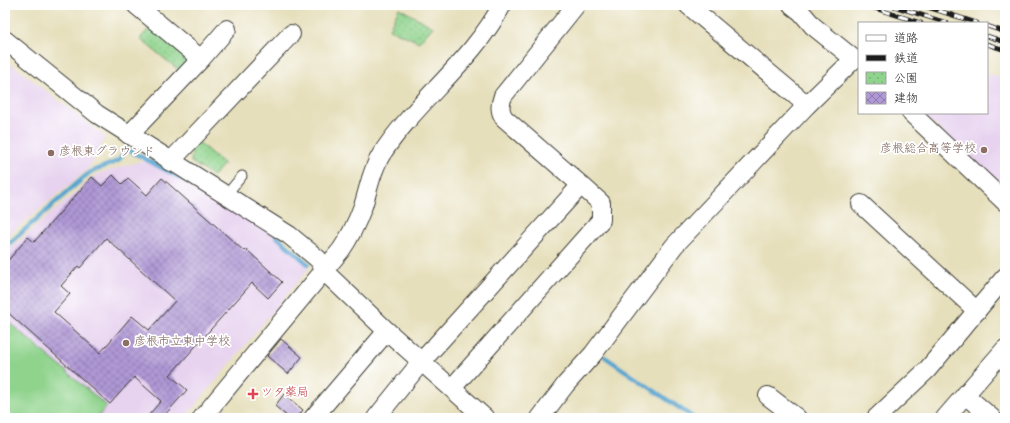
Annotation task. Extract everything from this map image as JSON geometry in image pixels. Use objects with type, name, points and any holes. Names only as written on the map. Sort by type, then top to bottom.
[{"type":"street","points":[[136,5],[201,60]]},
{"type":"street","points":[[202,418],[341,250],[356,224],[375,166],[382,154],[424,102],[484,33],[502,5]]},
{"type":"street","points":[[452,388],[601,220],[601,203],[504,118],[500,112],[500,105],[503,96],[576,5]]},
{"type":"street","points":[[688,5],[807,105]]},
{"type":"street","points":[[540,418],[566,384],[593,354],[674,246],[807,105],[856,61],[813,26],[801,12],[792,5]]},
{"type":"street","points":[[129,135],[201,60],[227,29]]},
{"type":"street","points":[[170,162],[291,34]]},
{"type":"street","points":[[5,40],[47,68],[97,114],[170,162],[289,235],[318,259],[328,275],[387,331],[486,418]]},
{"type":"street","points":[[912,114],[1005,202]]},
{"type":"street","points":[[376,418],[421,362],[581,185]]},
{"type":"street","points":[[861,204],[977,311]]},
{"type":"street","points":[[876,418],[927,370],[1005,277]]},
{"type":"street","points":[[313,418],[387,331]]},
{"type":"street","points":[[945,418],[1005,349]]},
{"type":"street","points":[[965,395],[992,418]]},
{"type":"street","points":[[768,396],[797,418]]},
{"type":"lane","points":[[226,195],[242,176]]},
{"type":"shaded area","name":"彦根東グラウンド","points":[[5,59],[105,137],[89,168],[5,238]]},
{"type":"shaded area","name":"彦根総合高等学校","points":[[988,73],[1005,79],[1005,188],[922,114],[988,114]]},
{"type":"shaded area","name":"彦根市立東中学校","points":[[149,159],[255,219],[277,235],[309,268],[185,418],[5,418],[5,253],[97,174]]},
{"type":"green space","points":[[399,8],[433,27],[419,42],[389,29]]},
{"type":"green space","points":[[150,27],[176,48],[176,50],[190,62],[181,72],[140,39]]},
{"type":"green space","points":[[197,141],[224,164],[213,176],[191,162],[192,148]]},
{"type":"green space","points":[[5,319],[107,406],[97,418],[5,418]]},
{"type":"building","points":[[113,175],[122,184],[128,178],[147,195],[162,178],[244,251],[246,249],[282,282],[268,298],[252,283],[170,375],[187,390],[162,418],[146,418],[161,401],[134,377],[110,404],[5,310],[5,264],[28,237],[34,242],[92,177],[102,186]],"holes":[[[106,238],[175,301],[149,330],[132,316],[100,353],[54,312],[70,294],[61,286],[78,266],[80,268]]]},
{"type":"building","points":[[281,339],[302,357],[288,374],[267,356]]},
{"type":"building","points":[[284,394],[303,410],[297,418],[289,418],[275,406]]},
{"type":"waterway","points":[[5,247],[90,172],[118,161],[127,149],[197,187]]},
{"type":"waterway","points":[[276,236],[308,264]]},
{"type":"waterway","points":[[605,357],[694,418]]},
{"type":"railway","points":[[865,5],[918,22]]},
{"type":"railway","points":[[890,5],[944,22]]},
{"type":"railway","points":[[921,5],[974,22]]},
{"type":"railway","points":[[988,26],[1005,32]]},
{"type":"railway","points":[[988,36],[1005,42]]},
{"type":"railway","points":[[988,44],[1005,50]]},
{"type":"place","name":"彦根総合高等学校","points":[[984,150]]},
{"type":"place","name":"彦根東グラウンド","points":[[51,153]]},
{"type":"place","name":"彦根市立東中学校","points":[[126,343]]},
{"type":"place","name":"ツタ薬局","points":[[253,394]]}]
